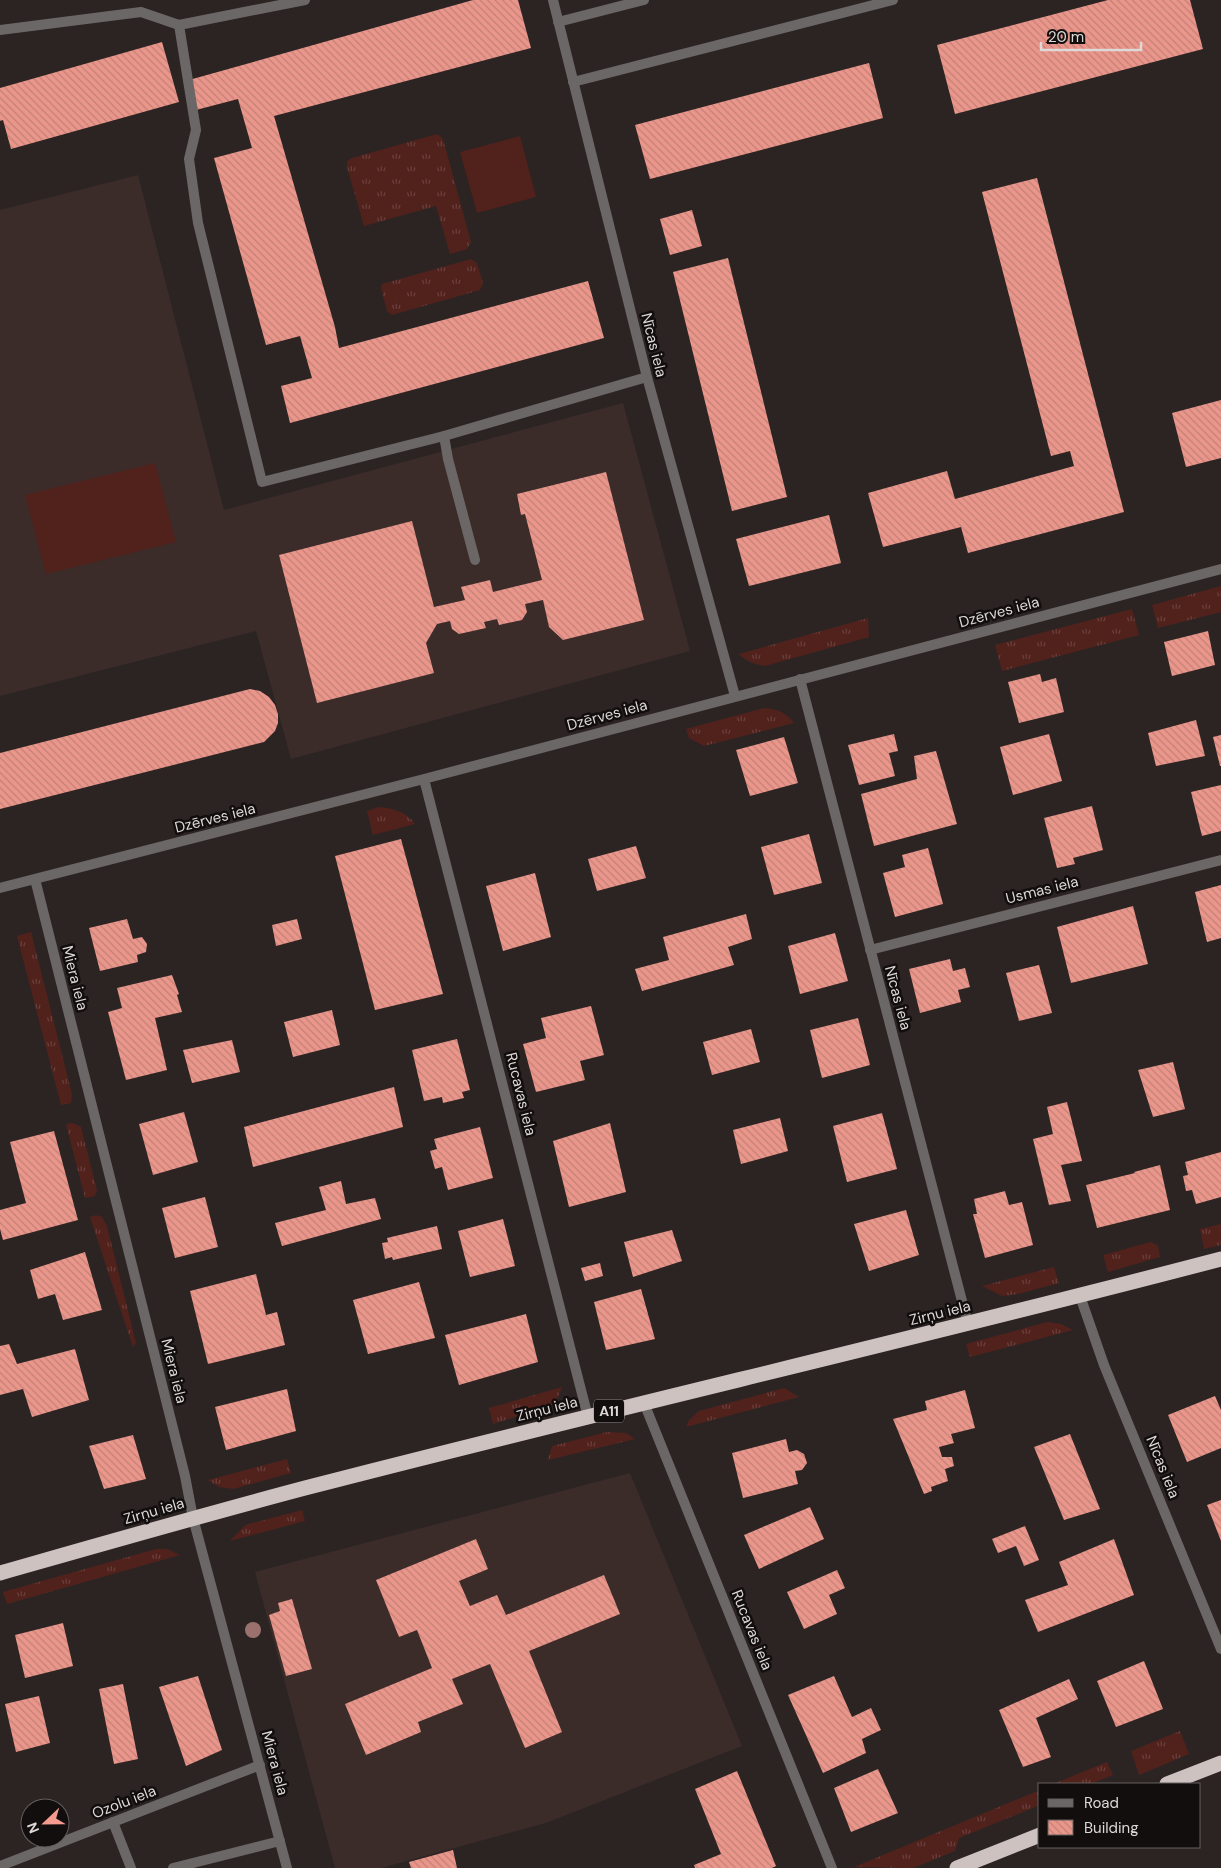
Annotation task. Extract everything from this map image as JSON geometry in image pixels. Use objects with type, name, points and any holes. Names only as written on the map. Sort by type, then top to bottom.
[{"type":"highway","name":"Zirņu iela","points":[[0,1573],[193,1518],[588,1416],[968,1324],[1221,1260]]},
{"type":"highway","points":[[1169,1783],[1221,1762]]},
{"type":"highway","points":[[957,1868],[1038,1836]]},
{"type":"street","points":[[0,30],[141,12],[179,25],[305,0]]},
{"type":"street","name":"Nīcas iela","points":[[553,0],[646,376],[734,696]]},
{"type":"street","points":[[558,22],[644,0]]},
{"type":"street","points":[[573,82],[892,0]]},
{"type":"street","points":[[179,25],[196,130],[190,160],[198,223],[262,482],[444,436],[646,376]]},
{"type":"street","points":[[444,436],[448,459],[475,560]]},
{"type":"street","name":"Dzērves iela","points":[[0,888],[424,779],[1221,569]]},
{"type":"street","name":"Nīcas iela","points":[[800,679],[968,1324]]},
{"type":"street","name":"Rucavas iela","points":[[424,779],[588,1416]]},
{"type":"street","name":"Usmas iela","points":[[870,950],[1221,860]]},
{"type":"street","name":"Miera iela","points":[[35,879],[185,1476],[193,1518],[287,1868]]},
{"type":"street","name":"Nīcas iela","points":[[1080,1296],[1104,1365],[1221,1649]]},
{"type":"street","name":"Rucavas iela","points":[[644,1403],[832,1868]]},
{"type":"street","name":"Ozolu iela","points":[[0,1866],[260,1765]]},
{"type":"street","points":[[113,1822],[130,1868]]},
{"type":"street","points":[[174,1868],[280,1840]]},
{"type":"shaded area","points":[[138,175],[224,510],[623,403],[690,651],[291,759],[256,631],[0,696],[0,210]]},
{"type":"shaded area","points":[[630,1473],[742,1746],[546,1823],[381,1868],[335,1868],[255,1572]]},
{"type":"green space","points":[[437,134],[443,139],[471,242],[467,249],[450,254],[436,206],[364,226],[347,167],[347,161],[352,158]]},
{"type":"green space","points":[[520,136],[536,197],[477,213],[460,152]]},
{"type":"green space","points":[[471,259],[477,263],[483,283],[480,290],[392,315],[387,311],[381,288],[382,284]]},
{"type":"green space","points":[[155,463],[176,542],[46,574],[25,495]]},
{"type":"green space","points":[[1221,586],[1221,612],[1158,628],[1152,605]]},
{"type":"green space","points":[[1132,609],[1139,635],[1002,671],[995,645]]},
{"type":"green space","points":[[868,618],[869,637],[765,666],[751,662],[739,654]]},
{"type":"green space","points":[[764,708],[781,712],[794,723],[704,746],[689,738],[686,729]]},
{"type":"green space","points":[[379,807],[399,811],[408,816],[415,824],[373,835],[367,811]]},
{"type":"green space","points":[[31,932],[72,1094],[71,1103],[61,1105],[17,936]]},
{"type":"green space","points":[[73,1123],[81,1127],[97,1190],[95,1196],[85,1198],[66,1124]]},
{"type":"green space","points":[[96,1215],[102,1217],[107,1226],[136,1343],[133,1347],[90,1217]]},
{"type":"green space","points":[[1221,1224],[1221,1245],[1204,1249],[1200,1229]]},
{"type":"green space","points":[[1151,1242],[1158,1246],[1160,1257],[1108,1272],[1103,1255]]},
{"type":"green space","points":[[1054,1267],[1059,1283],[1018,1294],[1002,1296],[982,1286]]},
{"type":"green space","points":[[1047,1322],[1061,1324],[1073,1330],[970,1357],[966,1344]]},
{"type":"green space","points":[[562,1387],[555,1404],[493,1424],[489,1408]]},
{"type":"green space","points":[[784,1388],[799,1397],[686,1427],[689,1420],[699,1411]]},
{"type":"green space","points":[[607,1432],[626,1433],[635,1439],[548,1460],[552,1446]]},
{"type":"green space","points":[[287,1459],[291,1473],[233,1489],[219,1487],[208,1480]]},
{"type":"green space","points":[[302,1510],[305,1521],[230,1541],[245,1525]]},
{"type":"green space","points":[[156,1549],[167,1549],[180,1555],[7,1604],[3,1592]]},
{"type":"green space","points":[[1180,1731],[1189,1754],[1139,1775],[1131,1751]]},
{"type":"green space","points":[[1107,1762],[1113,1775],[1093,1783],[1055,1783]]},
{"type":"green space","points":[[1038,1791],[1038,1806],[959,1838],[955,1851],[913,1868],[854,1867]]},
{"type":"building","points":[[473,0],[518,0],[531,48],[274,116],[335,327],[339,348],[588,281],[604,338],[290,423],[281,386],[312,378],[300,336],[266,345],[214,158],[252,148],[238,99],[196,110],[189,80]]},
{"type":"building","points":[[1108,0],[1190,0],[1203,49],[955,114],[937,45]]},
{"type":"building","points":[[162,42],[179,102],[11,149],[3,120],[0,121],[0,88]]},
{"type":"building","points":[[869,63],[883,118],[650,179],[635,125]]},
{"type":"building","points":[[1037,178],[1124,512],[968,553],[961,527],[883,547],[868,493],[947,471],[955,499],[1074,466],[1070,451],[1051,456],[982,192]]},
{"type":"building","points":[[692,210],[702,246],[670,255],[660,219]]},
{"type":"building","points":[[728,258],[787,497],[732,511],[673,272]]},
{"type":"building","points":[[1221,400],[1221,458],[1186,467],[1172,413]]},
{"type":"building","points":[[606,472],[644,620],[563,640],[549,627],[543,600],[525,604],[527,612],[522,620],[499,625],[497,619],[484,622],[486,628],[459,634],[452,629],[450,621],[437,624],[426,643],[434,673],[317,703],[279,555],[412,521],[434,607],[465,600],[461,587],[490,580],[493,592],[542,580],[525,514],[521,515],[517,494]]},
{"type":"building","points":[[829,515],[841,563],[749,586],[736,539]]},
{"type":"building","points":[[1208,631],[1215,665],[1172,676],[1164,642]]},
{"type":"building","points":[[1040,674],[1042,682],[1056,678],[1064,712],[1019,723],[1008,682]]},
{"type":"building","points":[[250,689],[260,691],[269,697],[275,705],[278,714],[278,723],[275,731],[264,742],[0,809],[0,753]]},
{"type":"building","points":[[1196,720],[1205,756],[1156,766],[1148,733]]},
{"type":"building","points":[[894,734],[898,751],[889,753],[895,776],[859,785],[848,745]]},
{"type":"building","points":[[1049,734],[1062,781],[1013,795],[1000,747]]},
{"type":"building","points":[[1221,735],[1221,766],[1220,766],[1213,737]]},
{"type":"building","points":[[784,737],[798,783],[750,796],[736,750]]},
{"type":"building","points":[[936,751],[957,824],[874,846],[861,794],[917,779],[914,756]]},
{"type":"building","points":[[1221,785],[1221,831],[1202,836],[1191,792]]},
{"type":"building","points":[[1092,806],[1103,850],[1073,858],[1075,864],[1057,868],[1044,818]]},
{"type":"building","points":[[809,834],[822,883],[774,895],[761,847]]},
{"type":"building","points":[[401,839],[443,994],[375,1010],[335,856]]},
{"type":"building","points":[[636,846],[646,878],[597,891],[588,859]]},
{"type":"building","points":[[928,848],[943,904],[895,917],[883,873],[905,867],[902,855]]},
{"type":"building","points":[[535,873],[551,937],[503,951],[486,886]]},
{"type":"building","points":[[1221,885],[1221,938],[1207,942],[1195,892]]},
{"type":"building","points":[[1133,906],[1148,964],[1071,983],[1057,927]]},
{"type":"building","points":[[746,914],[752,939],[728,947],[734,965],[642,991],[635,969],[669,960],[663,937]]},
{"type":"building","points":[[127,919],[133,939],[142,937],[147,944],[146,952],[137,955],[138,962],[100,971],[89,928]]},
{"type":"building","points":[[297,919],[302,939],[276,946],[272,925]]},
{"type":"building","points":[[835,933],[848,981],[800,994],[788,946]]},
{"type":"building","points":[[950,959],[953,971],[965,968],[970,987],[958,990],[961,1002],[920,1013],[909,969]]},
{"type":"building","points":[[1039,965],[1052,1013],[1019,1021],[1006,973]]},
{"type":"building","points":[[172,975],[179,994],[177,995],[182,1012],[155,1018],[167,1070],[126,1080],[108,1012],[122,1008],[117,988]]},
{"type":"building","points":[[591,1006],[604,1055],[580,1061],[585,1080],[536,1092],[523,1044],[546,1038],[541,1018]]},
{"type":"building","points":[[332,1010],[340,1045],[293,1057],[284,1022]]},
{"type":"building","points":[[858,1018],[870,1065],[822,1078],[810,1030]]},
{"type":"building","points":[[751,1029],[760,1062],[712,1075],[703,1042]]},
{"type":"building","points":[[457,1039],[470,1090],[462,1092],[464,1098],[443,1103],[442,1097],[424,1101],[412,1050]]},
{"type":"building","points":[[232,1040],[240,1072],[192,1083],[183,1050]]},
{"type":"building","points":[[1173,1062],[1185,1109],[1153,1117],[1138,1070]]},
{"type":"building","points":[[394,1087],[403,1127],[253,1167],[244,1127]]},
{"type":"building","points":[[1067,1102],[1082,1161],[1061,1165],[1071,1201],[1049,1205],[1033,1139],[1053,1134],[1047,1107]]},
{"type":"building","points":[[184,1112],[198,1162],[153,1175],[139,1124]]},
{"type":"building","points":[[882,1113],[897,1169],[847,1182],[833,1126]]},
{"type":"building","points":[[780,1118],[788,1151],[741,1164],[733,1130]]},
{"type":"building","points":[[610,1123],[626,1192],[569,1207],[553,1141]]},
{"type":"building","points":[[480,1127],[493,1178],[448,1190],[442,1167],[435,1169],[430,1151],[437,1149],[434,1139]]},
{"type":"building","points":[[54,1131],[78,1220],[3,1240],[0,1229],[0,1210],[26,1203],[10,1142]]},
{"type":"building","points":[[1221,1152],[1221,1197],[1196,1204],[1192,1190],[1186,1191],[1183,1176],[1188,1175],[1185,1162]]},
{"type":"building","points":[[1160,1165],[1170,1210],[1097,1228],[1086,1185]]},
{"type":"building","points":[[341,1181],[346,1204],[375,1198],[381,1219],[282,1246],[275,1223],[326,1210],[319,1187]]},
{"type":"building","points":[[1005,1191],[1009,1205],[1022,1202],[1033,1245],[985,1258],[973,1214],[977,1214],[974,1199]]},
{"type":"building","points":[[205,1197],[218,1247],[175,1258],[162,1208]]},
{"type":"building","points":[[906,1210],[919,1255],[869,1271],[854,1224]]},
{"type":"building","points":[[503,1219],[515,1266],[470,1277],[458,1231]]},
{"type":"building","points":[[437,1226],[442,1249],[393,1260],[392,1257],[385,1259],[382,1243],[388,1242],[387,1238]]},
{"type":"building","points":[[672,1230],[682,1261],[633,1277],[624,1242]]},
{"type":"building","points":[[85,1252],[102,1310],[63,1320],[55,1294],[38,1299],[30,1270]]},
{"type":"building","points":[[600,1263],[603,1276],[585,1281],[581,1268]]},
{"type":"building","points":[[256,1274],[266,1315],[277,1312],[285,1345],[208,1364],[190,1291]]},
{"type":"building","points":[[419,1282],[435,1338],[368,1354],[353,1300]]},
{"type":"building","points":[[641,1289],[655,1339],[606,1350],[594,1302]]},
{"type":"building","points":[[526,1314],[538,1362],[459,1385],[445,1335]]},
{"type":"building","points":[[9,1344],[17,1364],[75,1349],[89,1400],[32,1417],[23,1389],[0,1395],[0,1346]]},
{"type":"building","points":[[287,1389],[296,1431],[226,1450],[215,1407]]},
{"type":"building","points":[[965,1390],[975,1428],[951,1434],[954,1443],[939,1447],[942,1457],[952,1457],[954,1466],[945,1469],[948,1481],[931,1487],[932,1491],[924,1494],[893,1419],[927,1410],[925,1401]]},
{"type":"building","points":[[1215,1396],[1221,1410],[1221,1448],[1187,1462],[1168,1415]]},
{"type":"building","points":[[1070,1434],[1100,1509],[1064,1520],[1034,1447]]},
{"type":"building","points":[[133,1435],[146,1479],[104,1489],[89,1446]]},
{"type":"building","points":[[786,1439],[789,1452],[797,1450],[804,1454],[807,1463],[802,1470],[795,1471],[798,1484],[743,1498],[732,1453]]},
{"type":"building","points":[[1221,1500],[1221,1541],[1207,1505]]},
{"type":"building","points":[[810,1507],[824,1539],[759,1569],[744,1535]]},
{"type":"building","points":[[1025,1526],[1039,1560],[1024,1566],[1016,1546],[998,1553],[992,1539]]},
{"type":"building","points":[[476,1539],[488,1569],[459,1581],[470,1606],[497,1595],[506,1615],[604,1575],[620,1614],[529,1651],[562,1732],[525,1748],[490,1664],[452,1679],[463,1704],[418,1722],[421,1732],[366,1755],[345,1704],[432,1668],[417,1630],[399,1637],[376,1580]]},
{"type":"building","points":[[1114,1539],[1134,1595],[1038,1632],[1025,1600],[1068,1585],[1059,1562]]},
{"type":"building","points":[[837,1570],[845,1588],[829,1595],[837,1614],[804,1629],[787,1592]]},
{"type":"building","points":[[292,1599],[312,1669],[286,1676],[269,1615],[280,1611],[278,1603]]},
{"type":"building","points":[[63,1623],[73,1666],[25,1678],[15,1635]]},
{"type":"building","points":[[1144,1661],[1163,1709],[1116,1727],[1097,1681]]},
{"type":"building","points":[[198,1676],[222,1750],[186,1766],[159,1687]]},
{"type":"building","points":[[834,1676],[852,1717],[871,1708],[881,1730],[862,1739],[866,1753],[823,1773],[788,1695]]},
{"type":"building","points":[[1069,1679],[1078,1699],[1036,1718],[1051,1757],[1023,1767],[999,1710]]},
{"type":"building","points":[[123,1684],[138,1759],[114,1764],[99,1689]]},
{"type":"building","points":[[39,1696],[50,1743],[16,1752],[5,1704]]},
{"type":"building","points":[[878,1769],[898,1813],[851,1832],[834,1788]]},
{"type":"building","points":[[737,1771],[776,1866],[772,1868],[695,1868],[694,1865],[721,1854],[695,1789]]},
{"type":"building","points":[[453,1850],[457,1868],[411,1868],[409,1862]]}]
